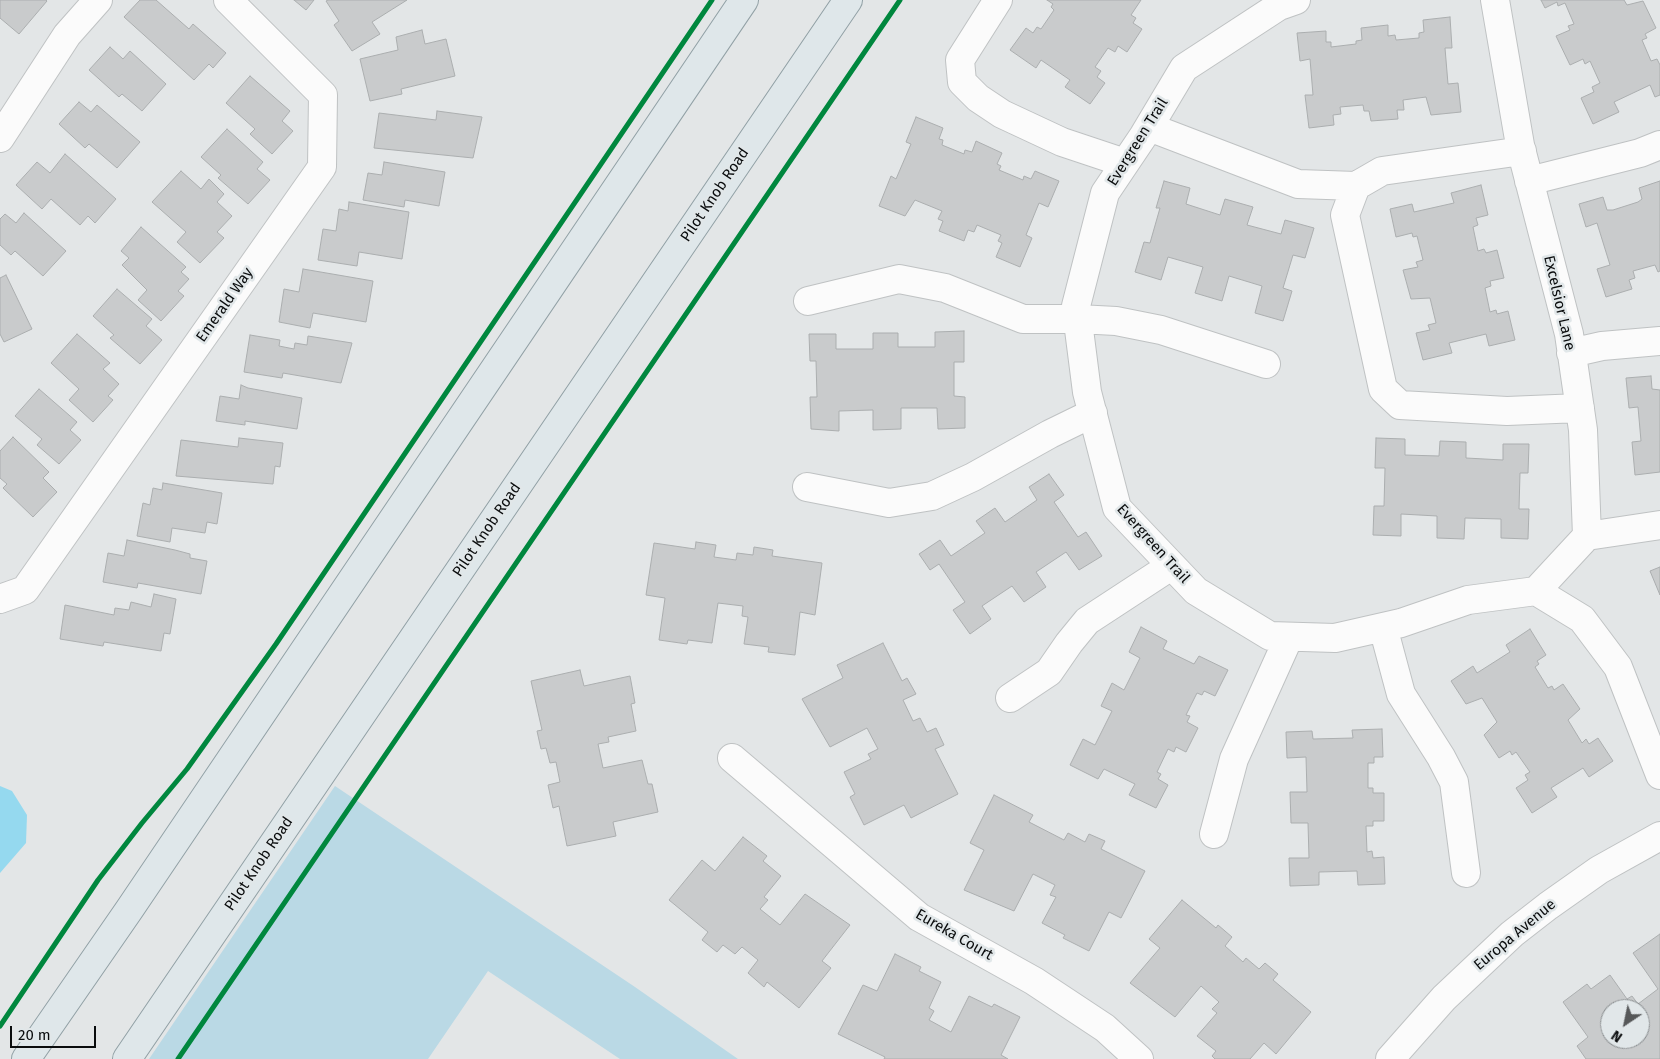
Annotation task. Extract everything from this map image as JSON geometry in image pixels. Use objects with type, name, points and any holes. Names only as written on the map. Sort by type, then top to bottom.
[{"type":"main road","points":[[26,1059],[744,0]]},
{"type":"main road","name":"Pilot Knob Road","points":[[127,1059],[848,0]]},
{"type":"street","points":[[4,122],[67,34],[98,0]]},
{"type":"street","name":"Emerald Way","points":[[0,599],[25,590],[322,167],[323,95],[228,0]]},
{"type":"street","points":[[998,0],[960,60],[962,82],[978,98],[1002,114],[1062,142],[1125,163]]},
{"type":"street","name":"Evergreen Trail","points":[[1296,0],[1279,6],[1262,6],[1184,68],[1149,127],[1106,193],[1076,306],[1088,392],[1117,508],[1196,592],[1270,636],[1335,638],[1401,623],[1468,600],[1536,591]]},
{"type":"street","name":"Excelsior Lane","points":[[1495,0],[1522,151],[1569,334],[1583,430],[1587,536]]},
{"type":"street","points":[[1149,127],[1298,184],[1356,186],[1382,171],[1522,151]]},
{"type":"street","points":[[1529,181],[1640,153],[1660,145]]},
{"type":"street","points":[[1356,186],[1345,214],[1382,389],[1400,405],[1507,411],[1580,408]]},
{"type":"street","points":[[808,301],[899,279],[945,288],[1023,319],[1116,321],[1162,330],[1266,364]]},
{"type":"street","points":[[1571,353],[1602,346],[1660,341]]},
{"type":"street","points":[[807,487],[889,503],[932,496],[973,478],[1050,434],[1093,413]]},
{"type":"street","points":[[1660,524],[1587,536],[1536,591],[1582,619],[1618,667],[1660,775]]},
{"type":"street","points":[[1010,698],[1049,672],[1069,642],[1087,621],[1171,566]]},
{"type":"street","points":[[1383,627],[1401,694],[1441,757],[1454,782],[1466,872]]},
{"type":"street","points":[[1214,834],[1234,758],[1289,636]]},
{"type":"street","name":"Eureka Court","points":[[732,758],[919,917],[1034,981],[1105,1028],[1140,1059]]},
{"type":"street","name":"Europa Avenue","points":[[1390,1059],[1444,998],[1512,934],[1599,870],[1660,836]]},
{"type":"shaded area","points":[[335,786],[635,987],[738,1059],[620,1059],[488,971],[428,1059],[149,1059]]},
{"type":"water","points":[[0,786],[12,791],[27,815],[26,843],[0,873]]},
{"type":"building","points":[[0,0],[47,1],[19,34],[0,18]]},
{"type":"building","points":[[140,0],[156,0],[189,29],[193,24],[226,53],[213,68],[209,64],[194,80],[124,17]]},
{"type":"building","points":[[294,0],[314,0],[306,10]]},
{"type":"building","points":[[407,0],[372,22],[380,34],[352,51],[334,25],[339,21],[326,1]]},
{"type":"building","points":[[1047,0],[1141,0],[1131,15],[1136,18],[1133,23],[1142,29],[1127,52],[1118,46],[1115,52],[1108,48],[1095,67],[1101,71],[1097,77],[1105,83],[1090,104],[1065,87],[1070,80],[1041,60],[1036,68],[1010,50],[1026,28],[1033,33],[1037,27],[1041,29],[1054,10],[1051,7],[1053,4]]},
{"type":"building","points":[[1541,0],[1624,0],[1627,5],[1643,1],[1656,28],[1645,34],[1647,38],[1642,40],[1651,61],[1657,59],[1660,65],[1660,95],[1655,97],[1650,85],[1614,102],[1619,112],[1593,124],[1581,98],[1594,92],[1592,87],[1600,83],[1590,61],[1585,64],[1583,59],[1570,65],[1556,36],[1570,30],[1568,26],[1574,24],[1565,3],[1558,6],[1557,2],[1545,8]]},
{"type":"building","points":[[1450,17],[1452,48],[1445,48],[1448,84],[1458,83],[1461,112],[1431,115],[1426,97],[1403,100],[1404,110],[1397,110],[1398,119],[1371,121],[1369,111],[1364,111],[1363,105],[1340,107],[1341,114],[1333,115],[1334,125],[1309,128],[1305,95],[1313,95],[1310,59],[1300,61],[1297,33],[1326,31],[1326,42],[1331,42],[1331,47],[1356,44],[1356,41],[1362,40],[1361,28],[1388,25],[1388,36],[1395,35],[1396,40],[1419,38],[1419,33],[1424,32],[1423,20]]},
{"type":"building","points":[[422,30],[425,44],[446,39],[455,76],[401,89],[402,94],[370,101],[360,59],[398,50],[396,37]]},
{"type":"building","points":[[110,47],[123,59],[130,51],[166,84],[142,111],[122,94],[119,97],[89,70]]},
{"type":"building","points":[[250,76],[290,111],[282,121],[293,131],[272,154],[250,134],[255,129],[226,103]]},
{"type":"building","points":[[79,102],[91,112],[97,105],[140,142],[117,168],[89,144],[85,148],[59,124]]},
{"type":"building","points":[[437,111],[482,117],[473,158],[374,148],[379,113],[436,120]]},
{"type":"building","points":[[916,117],[943,128],[939,139],[943,140],[942,145],[964,154],[965,150],[972,152],[976,141],[1002,153],[997,164],[1001,166],[999,170],[1023,180],[1024,176],[1031,179],[1035,171],[1059,181],[1048,207],[1039,203],[1026,235],[1032,238],[1020,267],[996,257],[1002,243],[998,241],[1001,235],[977,225],[974,232],[968,230],[964,241],[939,231],[943,221],[938,219],[942,211],[915,200],[905,216],[879,206],[891,176],[896,179],[911,144],[906,142]]},
{"type":"building","points":[[227,129],[263,162],[257,169],[270,180],[248,204],[218,178],[221,175],[201,157]]},
{"type":"building","points":[[65,154],[116,199],[95,223],[88,216],[80,225],[51,199],[42,209],[16,185],[37,162],[50,173]]},
{"type":"building","points":[[384,162],[445,172],[439,206],[405,200],[404,207],[363,200],[368,173],[382,175]]},
{"type":"building","points":[[181,171],[201,189],[209,179],[224,194],[217,202],[232,216],[217,232],[224,238],[200,263],[177,242],[186,232],[152,202]]},
{"type":"building","points":[[1164,181],[1190,188],[1186,204],[1220,215],[1225,199],[1253,207],[1247,225],[1281,234],[1285,220],[1314,228],[1305,258],[1293,255],[1283,288],[1292,291],[1283,321],[1255,313],[1262,286],[1229,276],[1222,301],[1195,293],[1203,267],[1168,257],[1161,280],[1135,272],[1144,242],[1150,243],[1160,208],[1156,208]]},
{"type":"building","points":[[1660,181],[1660,271],[1658,272],[1655,265],[1633,271],[1635,278],[1629,280],[1632,289],[1606,297],[1597,269],[1610,265],[1597,223],[1586,227],[1579,204],[1603,197],[1607,210],[1613,210],[1638,202],[1642,199],[1639,188]]},
{"type":"building","points":[[1481,185],[1488,215],[1476,218],[1478,225],[1473,227],[1478,251],[1484,249],[1486,253],[1497,250],[1504,278],[1490,281],[1491,286],[1485,288],[1490,312],[1496,310],[1497,314],[1508,311],[1515,340],[1489,346],[1486,334],[1449,343],[1452,353],[1423,360],[1416,333],[1430,330],[1428,325],[1436,323],[1430,298],[1411,299],[1403,270],[1418,267],[1416,262],[1423,260],[1417,236],[1413,237],[1412,233],[1396,237],[1390,209],[1412,204],[1414,212],[1454,203],[1451,193]]},
{"type":"building","points":[[349,202],[409,212],[402,259],[359,252],[357,266],[318,260],[323,229],[336,231],[339,209],[348,211]]},
{"type":"building","points":[[24,213],[66,251],[43,276],[15,251],[11,255],[0,245],[0,219],[5,214],[16,223]]},
{"type":"building","points":[[141,227],[186,267],[181,272],[189,279],[178,291],[184,296],[161,321],[138,300],[147,290],[122,265],[129,258],[121,251]]},
{"type":"building","points":[[303,269],[373,281],[366,322],[313,313],[310,328],[279,322],[284,289],[299,292]]},
{"type":"building","points":[[6,275],[32,329],[4,342],[0,334],[0,278]]},
{"type":"building","points":[[117,289],[152,319],[146,326],[162,340],[140,364],[110,338],[114,335],[93,316]]},
{"type":"building","points":[[964,331],[964,362],[954,362],[954,396],[965,397],[965,428],[938,429],[937,408],[901,408],[901,429],[873,430],[873,410],[839,411],[839,431],[811,429],[810,397],[817,397],[816,361],[810,361],[809,334],[836,334],[836,349],[873,349],[873,333],[898,333],[898,347],[935,347],[935,332]]},
{"type":"building","points":[[77,334],[110,363],[103,369],[119,384],[108,396],[113,400],[93,422],[69,400],[79,389],[51,363]]},
{"type":"building","points":[[250,335],[280,340],[279,346],[294,349],[295,343],[307,345],[308,336],[352,343],[341,383],[283,373],[282,378],[244,372]]},
{"type":"building","points":[[1651,376],[1652,389],[1660,390],[1660,472],[1635,475],[1632,442],[1641,441],[1638,407],[1629,408],[1626,378]]},
{"type":"building","points":[[241,385],[302,398],[297,429],[245,421],[245,425],[216,421],[220,396],[239,399]]},
{"type":"building","points":[[39,389],[77,422],[70,430],[81,440],[59,464],[37,445],[42,439],[15,416]]},
{"type":"building","points":[[13,437],[49,472],[43,478],[57,492],[33,517],[3,488],[7,484],[0,478],[0,451]]},
{"type":"building","points":[[239,438],[283,443],[280,467],[275,466],[273,484],[176,476],[181,440],[238,447]]},
{"type":"building","points":[[1376,438],[1405,439],[1405,455],[1439,456],[1440,441],[1466,442],[1466,458],[1503,460],[1503,444],[1529,444],[1528,473],[1520,473],[1519,509],[1529,509],[1528,539],[1501,538],[1501,519],[1465,518],[1464,539],[1437,538],[1437,516],[1401,514],[1401,536],[1373,535],[1374,506],[1384,506],[1385,468],[1375,468]]},
{"type":"building","points":[[1049,474],[1064,495],[1054,502],[1078,537],[1086,532],[1102,556],[1079,570],[1066,552],[1036,572],[1046,587],[1024,602],[1012,586],[982,606],[991,619],[970,634],[953,610],[965,602],[939,564],[930,570],[919,554],[940,540],[951,556],[985,533],[976,521],[995,508],[1005,522],[1037,500],[1029,487]]},
{"type":"building","points":[[163,483],[222,493],[217,524],[207,522],[205,533],[172,528],[170,542],[137,536],[143,503],[150,505],[153,488],[162,490]]},
{"type":"building","points":[[127,540],[175,550],[190,554],[190,558],[207,561],[201,594],[138,583],[137,588],[103,582],[108,553],[124,556]]},
{"type":"building","points":[[696,542],[716,545],[714,557],[736,560],[737,553],[753,555],[754,547],[773,550],[772,556],[822,563],[815,615],[800,612],[795,655],[768,652],[769,647],[744,644],[748,617],[742,616],[743,606],[718,603],[712,643],[688,640],[687,644],[659,640],[665,598],[646,595],[654,543],[695,549]]},
{"type":"building","points":[[1660,567],[1660,595],[1650,571]]},
{"type":"building","points":[[154,594],[176,599],[170,634],[164,633],[161,651],[104,642],[103,646],[60,639],[65,605],[114,615],[115,608],[129,610],[131,602],[151,607]]},
{"type":"building","points":[[1141,627],[1167,641],[1163,649],[1194,664],[1199,656],[1228,670],[1215,696],[1204,691],[1202,695],[1197,693],[1186,715],[1190,716],[1187,722],[1198,728],[1186,752],[1176,747],[1174,752],[1168,749],[1157,772],[1161,774],[1158,779],[1168,785],[1156,808],[1129,795],[1135,784],[1104,769],[1098,779],[1070,765],[1083,739],[1095,745],[1112,711],[1101,706],[1112,683],[1124,690],[1140,658],[1129,652]]},
{"type":"building","points":[[1530,629],[1546,655],[1537,661],[1539,664],[1535,667],[1548,688],[1552,686],[1554,690],[1563,684],[1580,709],[1568,720],[1582,743],[1586,739],[1589,744],[1598,738],[1613,761],[1589,777],[1583,768],[1551,788],[1557,797],[1532,813],[1516,788],[1528,780],[1525,775],[1530,772],[1516,752],[1512,755],[1510,751],[1499,758],[1484,735],[1497,722],[1482,698],[1466,704],[1451,681],[1473,666],[1477,673],[1510,652],[1506,645]]},
{"type":"building","points":[[883,643],[902,681],[907,678],[916,694],[903,700],[913,721],[920,718],[927,732],[936,728],[944,745],[935,749],[958,794],[911,818],[904,805],[864,825],[850,797],[855,794],[844,772],[871,759],[868,754],[878,749],[867,728],[830,747],[802,699],[843,678],[837,665]]},
{"type":"building","points":[[580,670],[584,686],[630,676],[635,703],[631,704],[636,731],[608,737],[609,742],[598,744],[603,768],[642,760],[648,784],[652,784],[658,812],[613,822],[616,836],[567,846],[559,806],[553,808],[548,785],[560,782],[556,762],[550,763],[546,748],[541,749],[537,731],[542,730],[531,681]]},
{"type":"building","points":[[1382,729],[1383,757],[1374,757],[1374,763],[1368,763],[1368,788],[1373,788],[1373,793],[1384,793],[1384,821],[1373,821],[1373,826],[1366,826],[1367,852],[1372,851],[1373,858],[1384,857],[1385,884],[1358,885],[1357,871],[1319,872],[1319,885],[1290,886],[1289,858],[1309,858],[1308,823],[1291,823],[1290,792],[1307,792],[1306,757],[1287,758],[1286,732],[1312,731],[1313,739],[1353,738],[1352,730]]},
{"type":"building","points":[[994,795],[1033,815],[1029,822],[1064,840],[1068,833],[1085,842],[1089,834],[1105,841],[1101,849],[1145,871],[1121,918],[1109,912],[1089,951],[1063,938],[1065,935],[1042,923],[1056,897],[1050,895],[1055,885],[1033,874],[1014,911],[964,890],[984,850],[970,843]]},
{"type":"building","points":[[743,837],[767,856],[763,861],[781,876],[764,897],[768,900],[760,909],[780,925],[805,894],[850,925],[822,961],[831,968],[799,1008],[767,982],[764,987],[748,973],[758,960],[742,947],[735,954],[723,945],[717,952],[702,940],[708,932],[669,900],[702,860],[715,871]]},
{"type":"building","points":[[1182,900],[1216,928],[1218,925],[1232,937],[1225,946],[1243,962],[1246,958],[1259,969],[1265,963],[1278,974],[1273,980],[1311,1012],[1276,1054],[1264,1043],[1250,1059],[1215,1059],[1212,1056],[1216,1051],[1197,1036],[1217,1013],[1212,1009],[1219,1002],[1201,986],[1175,1017],[1130,983],[1160,948],[1149,939]]},
{"type":"building","points":[[1660,934],[1660,1059],[1586,1059],[1577,1046],[1588,1037],[1563,1002],[1587,984],[1591,989],[1610,975],[1627,999],[1600,999],[1600,1049],[1650,1049],[1650,999],[1645,999],[1658,989],[1633,953]]},
{"type":"building","points":[[895,954],[921,967],[919,971],[941,982],[929,1008],[934,1011],[929,1020],[951,1032],[969,996],[992,1007],[994,1004],[1020,1017],[1001,1055],[1008,1059],[884,1059],[885,1057],[838,1034],[863,985],[877,991]]},
{"type":"cycle path","points":[[0,1026],[98,880],[187,769],[276,644],[712,0]]},
{"type":"cycle path","points":[[178,1059],[900,0]]}]
